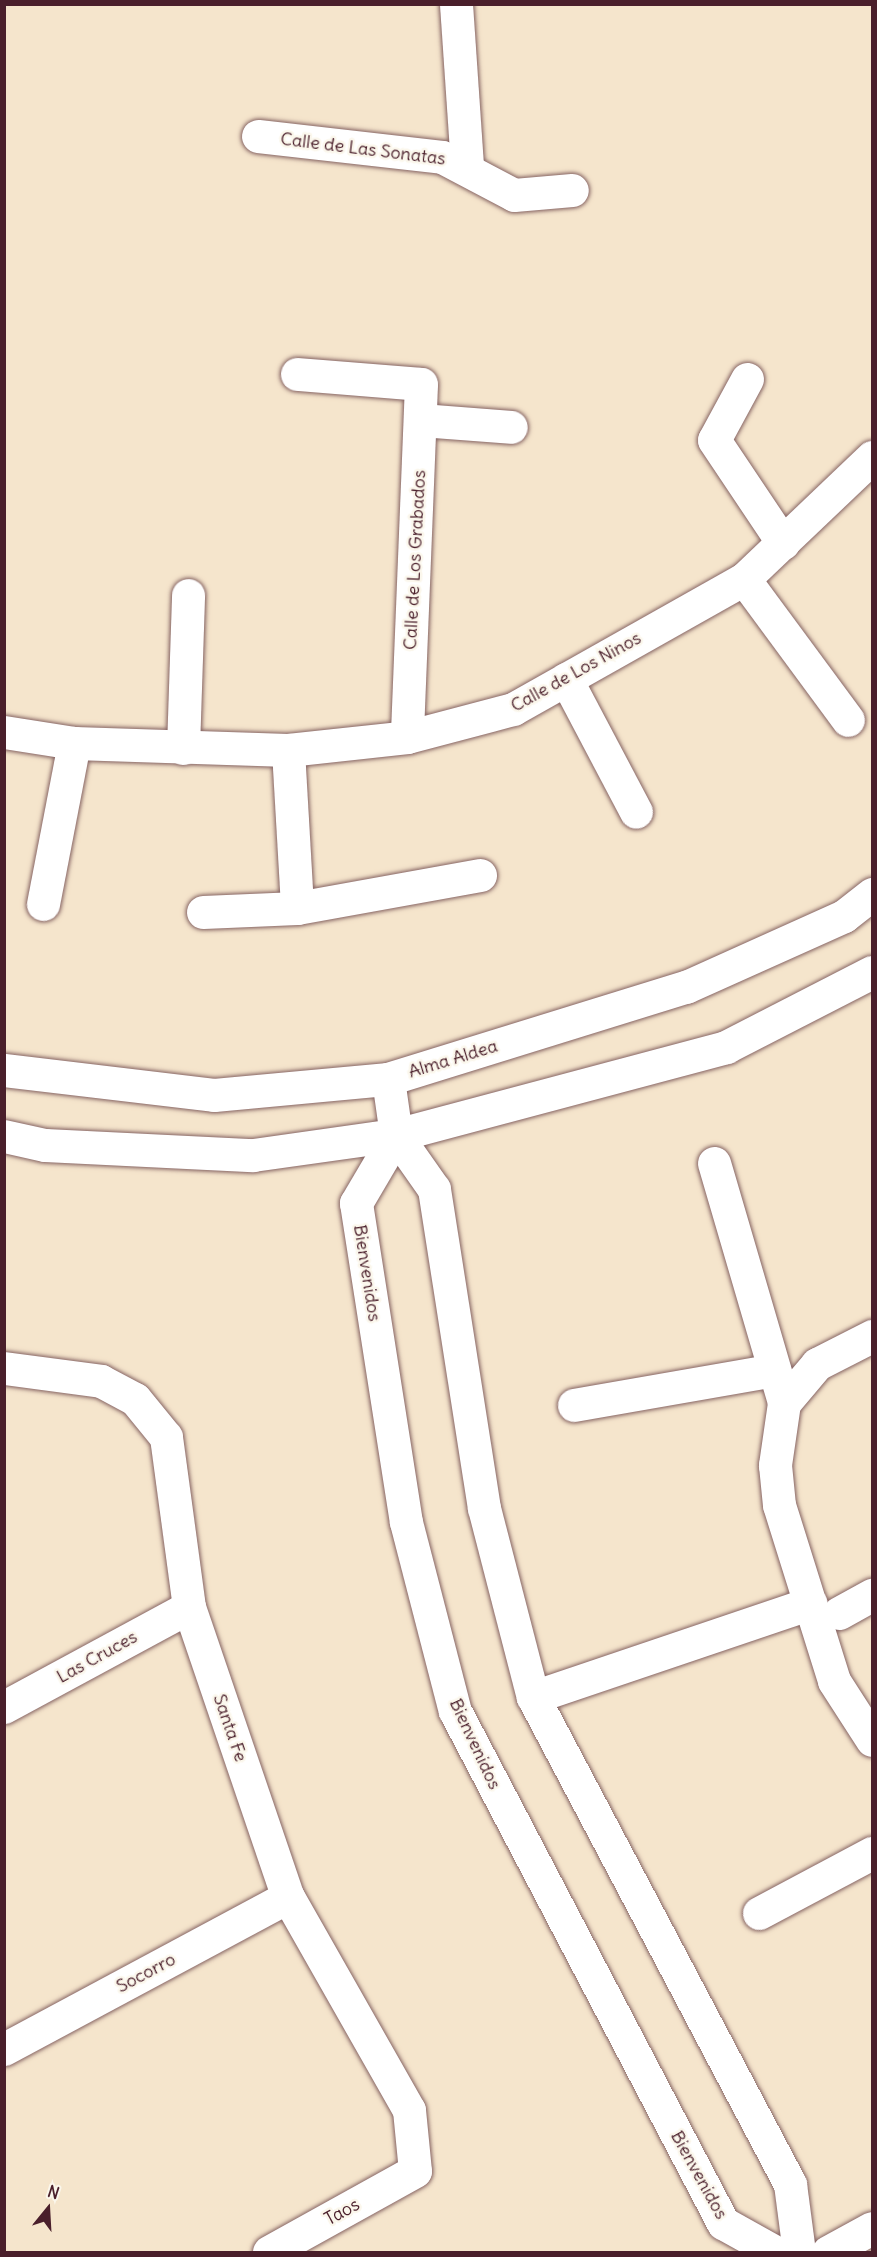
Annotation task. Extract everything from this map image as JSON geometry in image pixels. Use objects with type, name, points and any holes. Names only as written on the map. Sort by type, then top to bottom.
[{"type":"street","name":"Calle de Las Sonatas","points":[[456,4],[467,165]]},
{"type":"street","name":"Calle de Las Sonatas","points":[[258,136],[418,153],[467,165],[514,195],[572,190]]},
{"type":"street","name":"Calle de Los Grabados","points":[[297,374],[421,384],[407,737]]},
{"type":"street","points":[[747,379],[714,440],[783,543]]},
{"type":"street","points":[[421,420],[511,427]]},
{"type":"street","name":"Calle de Los Ninos","points":[[4,732],[74,743],[288,750],[407,737],[513,709],[744,579],[873,457]]},
{"type":"street","points":[[744,579],[848,720]]},
{"type":"street","points":[[183,748],[188,595]]},
{"type":"street","points":[[566,679],[636,812]]},
{"type":"street","points":[[43,904],[74,743]]},
{"type":"street","points":[[288,750],[297,908]]},
{"type":"street","points":[[203,912],[297,908],[480,875]]},
{"type":"street","name":"Alma Aldea","points":[[4,1070],[214,1095],[388,1079],[686,987],[844,916],[873,894]]},
{"type":"street","points":[[4,1136],[45,1145],[253,1155],[396,1135],[726,1047],[873,972]]},
{"type":"street","points":[[388,1079],[396,1135],[434,1189],[484,1508],[533,1697],[790,2184],[799,2253]]},
{"type":"street","name":"Bienvenidos","points":[[396,1135],[356,1203],[406,1522],[454,1711],[723,2223],[775,2253]]},
{"type":"street","points":[[714,1163],[784,1403],[775,1465],[779,1505],[824,1608],[834,1681],[873,1740]]},
{"type":"street","points":[[784,1403],[817,1364],[873,1336]]},
{"type":"street","name":"Santa Fe","points":[[4,1368],[101,1381],[135,1399],[154,1418],[166,1437],[189,1606],[288,1897],[409,2110],[415,2171]]},
{"type":"street","points":[[574,1405],[774,1370]]},
{"type":"street","points":[[533,1697],[873,1595]]},
{"type":"street","name":"Las Cruces","points":[[4,1707],[189,1606]]},
{"type":"street","points":[[759,1913],[873,1852]]},
{"type":"street","name":"Socorro","points":[[4,2049],[288,1897]]},
{"type":"street","name":"Taos","points":[[269,2253],[415,2171]]},
{"type":"street","points":[[828,2253],[873,2228]]}]
